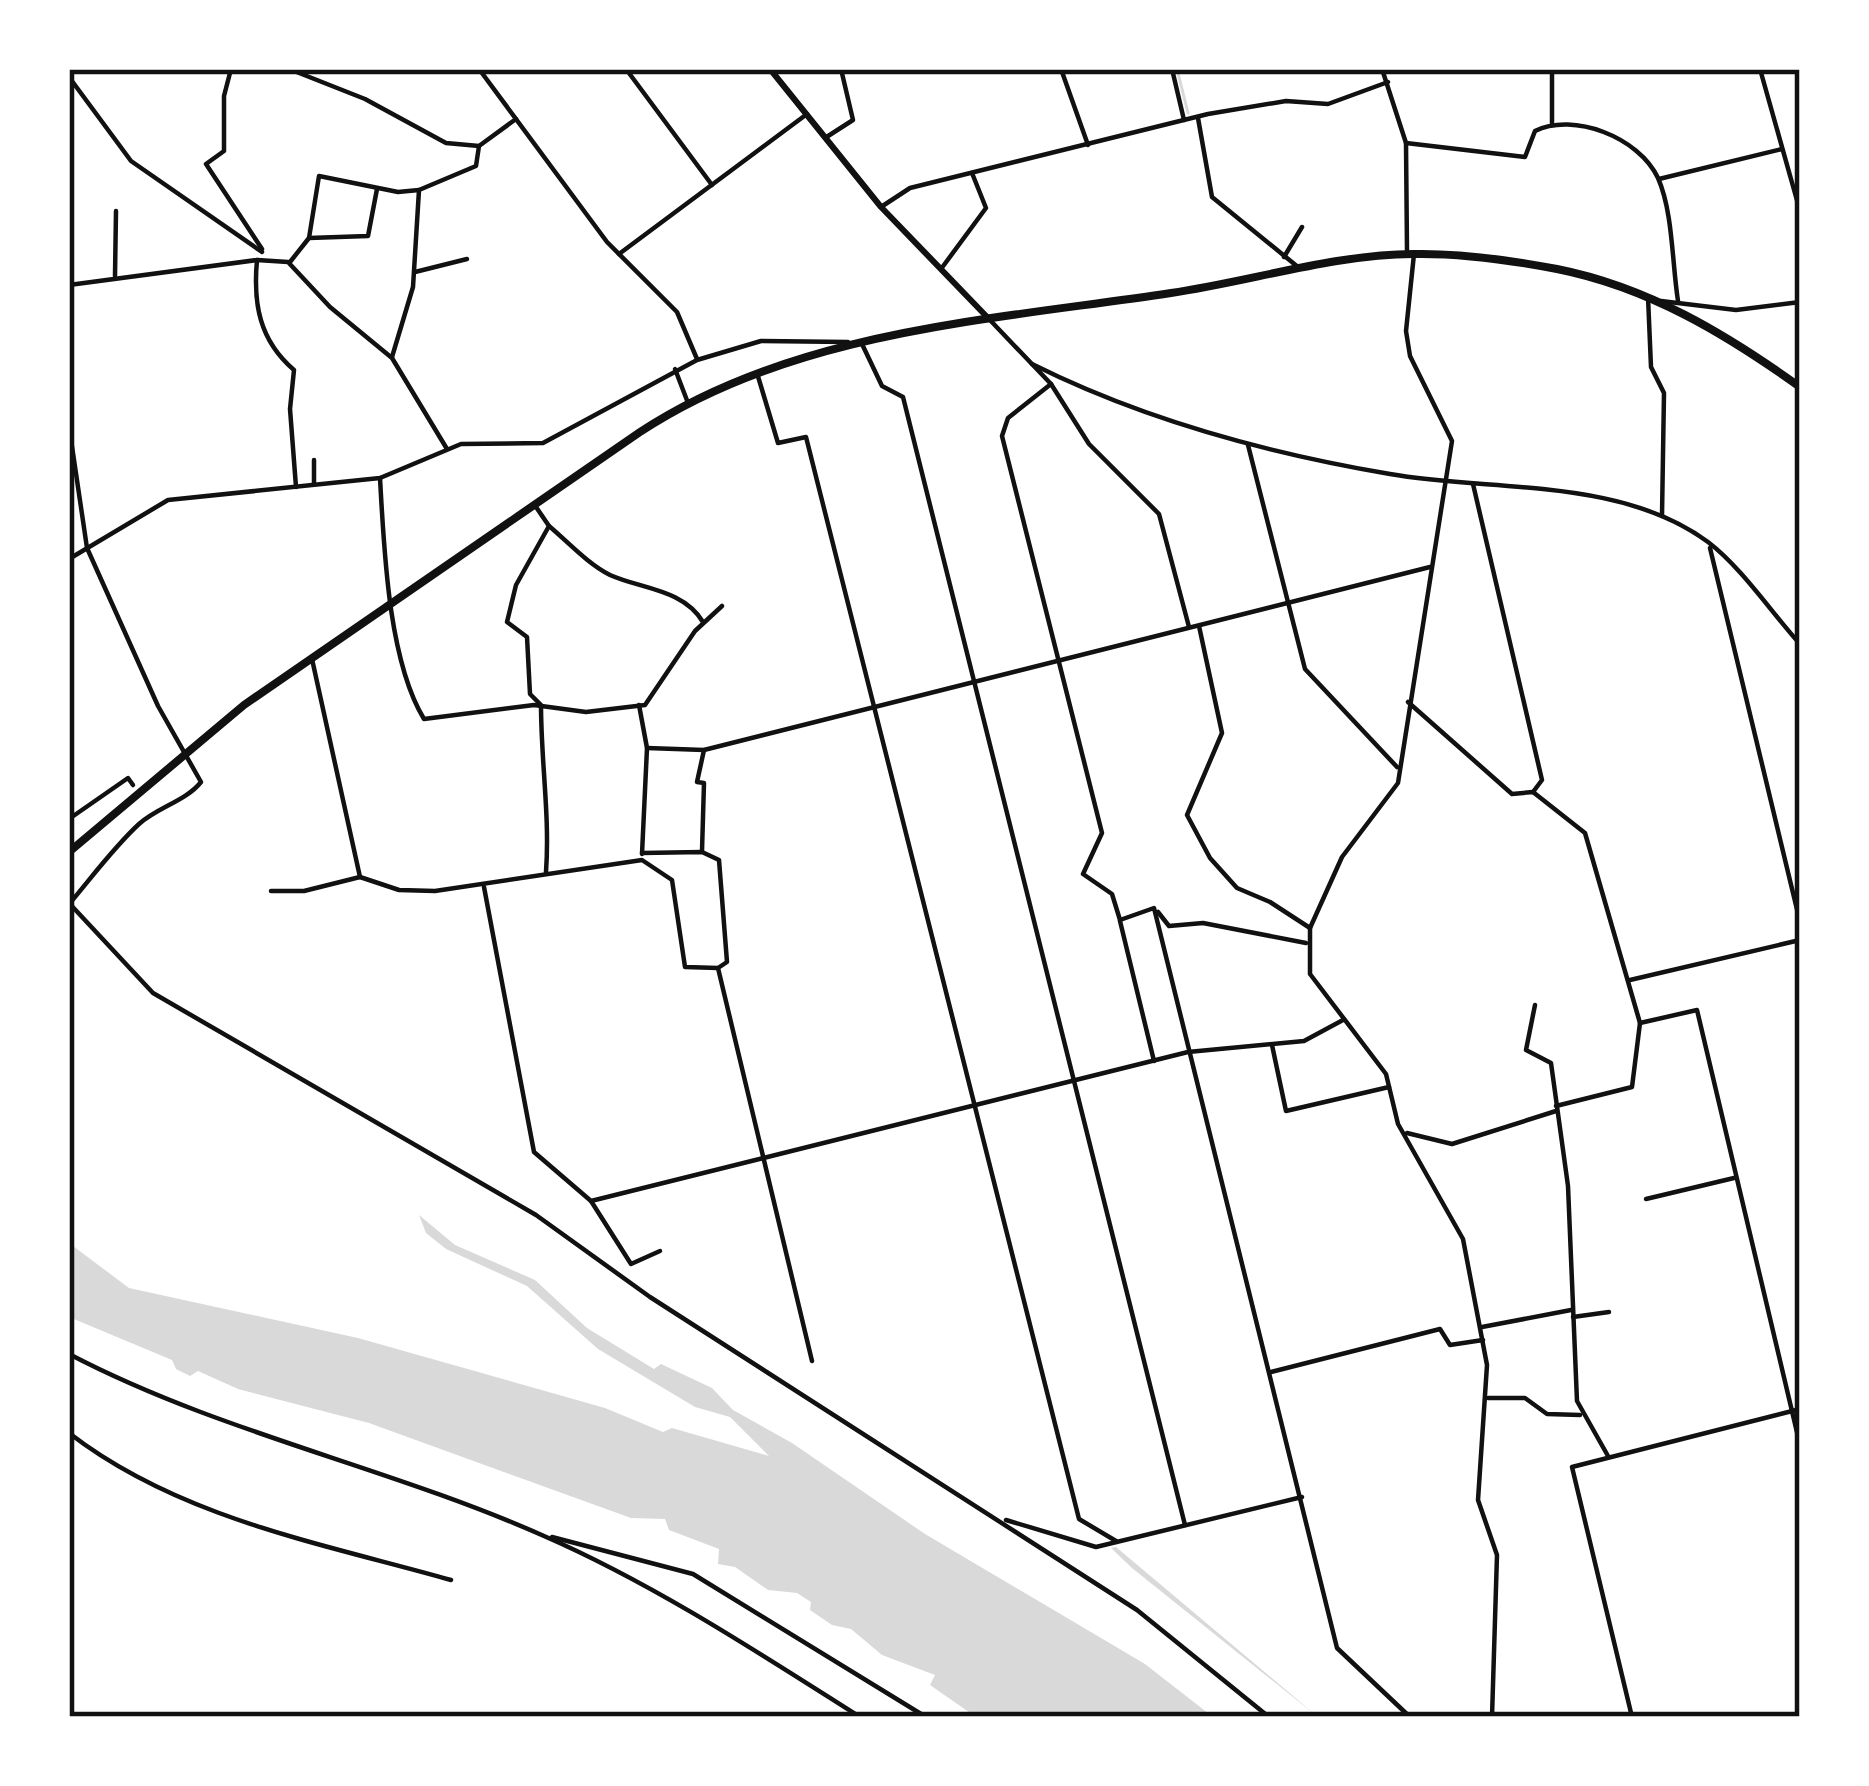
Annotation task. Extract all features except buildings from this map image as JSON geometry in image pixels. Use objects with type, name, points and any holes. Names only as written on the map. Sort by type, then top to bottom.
[{"type":"highway","points":[[69,852],[184,753],[312,658],[688,403],[757,373],[864,344],[988,319],[1410,254],[1562,270],[1661,302],[1737,342],[1800,387]]},
{"type":"main road","points":[[770,69],[881,207],[988,319]]},
{"type":"street","points":[[232,69],[224,96],[224,152],[206,164],[258,237],[262,252],[253,301],[267,337],[294,370],[290,409],[297,489]]},
{"type":"street","points":[[289,69],[364,99],[446,142],[478,146],[516,119]]},
{"type":"street","points":[[479,69],[619,254],[656,285],[677,312],[697,359]]},
{"type":"street","points":[[626,69],[712,185]]},
{"type":"street","points":[[826,138],[853,120],[841,69]]},
{"type":"street","points":[[1061,69],[1088,146]]},
{"type":"street","points":[[1172,69],[1184,121]]},
{"type":"street","points":[[1382,69],[1406,143],[1410,356],[1452,441],[1398,783],[1342,857],[1310,928],[1310,974],[1387,1074],[1398,1124],[1462,1238],[1482,1327],[1488,1398],[1478,1500],[1497,1555],[1492,1717]]},
{"type":"street","points":[[1552,69],[1552,123]]},
{"type":"street","points":[[1760,69],[1800,211]]},
{"type":"street","points":[[69,77],[131,161],[262,252]]},
{"type":"street","points":[[881,207],[910,188],[1286,100],[1328,104],[1388,82]]},
{"type":"street","points":[[619,254],[807,115]]},
{"type":"street","points":[[1198,118],[1212,197],[1302,271]]},
{"type":"street","points":[[1406,143],[1525,157],[1534,131],[1552,123],[1604,130],[1647,162],[1659,179],[1678,301]]},
{"type":"street","points":[[290,264],[309,238],[319,176],[377,189],[419,190],[476,166],[478,146]]},
{"type":"street","points":[[1659,179],[1782,149]]},
{"type":"street","points":[[941,269],[986,208],[972,173]]},
{"type":"street","points":[[309,238],[368,236],[377,189]]},
{"type":"street","points":[[392,358],[415,272],[419,190]]},
{"type":"street","points":[[115,276],[116,211]]},
{"type":"street","points":[[1284,257],[1302,227]]},
{"type":"street","points":[[69,285],[261,260],[290,264],[330,307],[392,358],[447,449]]},
{"type":"street","points":[[415,272],[467,260]]},
{"type":"street","points":[[1648,298],[1651,368],[1664,393],[1663,519]]},
{"type":"street","points":[[1661,302],[1736,310],[1800,302]]},
{"type":"street","points":[[988,319],[1051,384],[1089,443],[1159,514],[1189,627]]},
{"type":"street","points":[[69,559],[168,500],[380,478],[461,444],[543,443],[697,359],[760,341],[864,344],[882,386],[903,397],[1185,1525]]},
{"type":"street","points":[[1032,364],[1098,397],[1248,445],[1446,480],[1628,502],[1709,543],[1800,644]]},
{"type":"street","points":[[675,369],[688,403]]},
{"type":"street","points":[[757,373],[778,443],[806,437],[1079,1519],[1115,1541]]},
{"type":"street","points":[[1051,384],[1008,418],[1002,436],[1102,833],[1082,874],[1112,894],[1154,1061]]},
{"type":"street","points":[[69,426],[87,548],[200,782],[191,794],[171,801],[139,824],[69,903],[153,993],[536,1215],[650,1297],[1137,1610],[1269,1717]]},
{"type":"street","points":[[1248,445],[1305,670],[1397,767]]},
{"type":"street","points":[[313,487],[314,460]]},
{"type":"street","points":[[380,478],[392,603],[412,700],[424,718],[542,705],[586,712],[645,705],[703,622],[722,606]]},
{"type":"street","points":[[1473,484],[1542,780],[1533,792]]},
{"type":"street","points":[[534,504],[549,526],[611,575],[645,582],[696,610],[703,622]]},
{"type":"street","points":[[546,872],[550,825],[541,782],[542,705],[530,694],[527,637],[507,622],[516,585],[549,526]]},
{"type":"street","points":[[1709,543],[1800,922]]},
{"type":"street","points":[[647,748],[704,750],[1430,567]]},
{"type":"street","points":[[1199,625],[1222,733],[1187,815],[1210,858],[1237,889],[1270,902],[1310,928]]},
{"type":"street","points":[[312,658],[360,877]]},
{"type":"street","points":[[1407,1133],[1452,1144],[1632,1087],[1640,1023],[1586,833],[1533,792],[1512,794],[1408,702]]},
{"type":"street","points":[[638,703],[647,748],[642,856]]},
{"type":"street","points":[[702,852],[704,783],[697,782],[704,750]]},
{"type":"street","points":[[69,819],[128,778],[133,785]]},
{"type":"street","points":[[272,891],[304,891],[360,877],[411,891],[484,887],[642,856],[702,852],[718,860],[727,962],[718,968],[685,967],[673,880],[642,856]]},
{"type":"street","points":[[484,887],[534,1152],[591,1201],[632,1264],[660,1251]]},
{"type":"street","points":[[1120,920],[1154,908]]},
{"type":"street","points":[[1154,908],[1169,926],[1203,923],[1308,944]]},
{"type":"street","points":[[1154,908],[1337,1648],[1410,1717]]},
{"type":"street","points":[[1630,980],[1800,940]]},
{"type":"street","points":[[718,968],[812,1361]]},
{"type":"street","points":[[1535,1005],[1526,1050],[1551,1063],[1568,1186],[1580,1415],[1608,1456]]},
{"type":"street","points":[[1640,1023],[1696,1010],[1796,1410],[1800,1445]]},
{"type":"street","points":[[591,1201],[1188,1052],[1304,1041],[1345,1019]]},
{"type":"street","points":[[1271,1043],[1286,1111],[1389,1087]]},
{"type":"street","points":[[1646,1199],[1736,1177]]},
{"type":"street","points":[[1482,1327],[1609,1312]]},
{"type":"street","points":[[1271,1372],[1440,1329],[1450,1346],[1484,1340]]},
{"type":"street","points":[[69,1354],[190,1409],[397,1478],[548,1537],[693,1574],[926,1717]]},
{"type":"street","points":[[1488,1398],[1525,1397],[1547,1414],[1580,1415]]},
{"type":"street","points":[[1632,1717],[1572,1467],[1796,1410]]},
{"type":"street","points":[[69,1433],[141,1483],[266,1529],[451,1580]]},
{"type":"street","points":[[1001,1519],[1096,1547],[1302,1497]]},
{"type":"street","points":[[548,1537],[688,1613],[860,1717]]},
{"type":"shaded area","points":[[419,1215],[455,1245],[535,1280],[587,1328],[654,1369],[661,1364],[712,1388],[733,1410],[792,1443],[925,1534],[1145,1664],[1213,1717],[976,1717],[930,1685],[935,1675],[882,1655],[851,1629],[832,1625],[810,1610],[811,1602],[797,1593],[768,1590],[735,1567],[718,1564],[719,1549],[669,1530],[665,1519],[631,1518],[369,1423],[238,1389],[198,1371],[190,1376],[176,1369],[172,1360],[69,1317],[69,1243],[129,1288],[358,1338],[605,1408],[663,1432],[672,1428],[769,1456],[730,1417],[695,1407],[598,1349],[527,1286],[446,1249],[426,1233]]},
{"type":"shaded area","points":[[1116,1547],[1318,1717],[1132,1568],[1111,1548]]},
{"type":"waterway","points":[[1177,69],[1188,113]]}]
